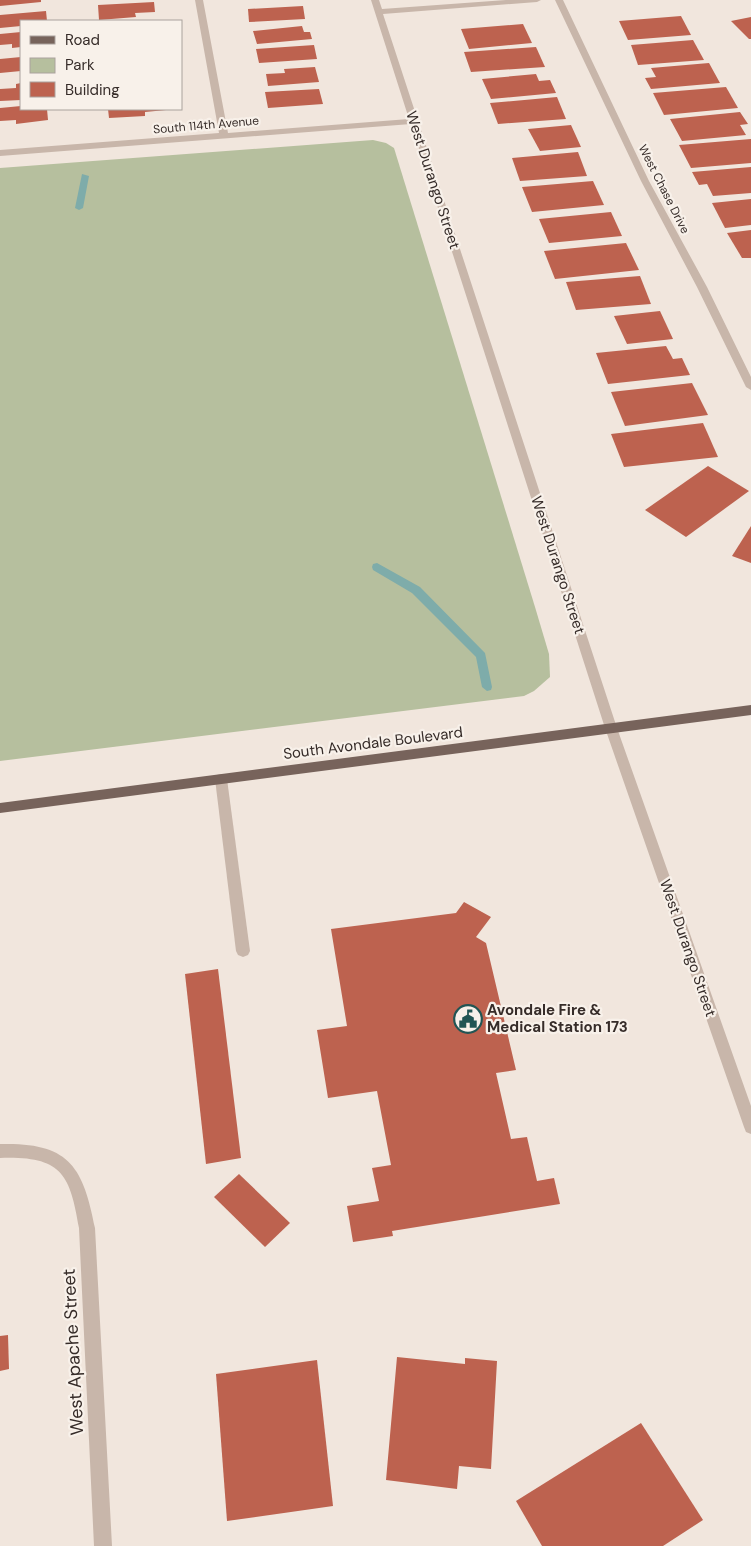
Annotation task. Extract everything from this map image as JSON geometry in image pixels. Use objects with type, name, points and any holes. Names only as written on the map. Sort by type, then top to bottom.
[{"type":"main road","name":"South Avondale Boulevard","points":[[0,808],[751,710]]},
{"type":"street","points":[[199,0],[224,137]]},
{"type":"street","name":"West Durango Street","points":[[375,0],[611,728],[751,1127]]},
{"type":"street","points":[[379,12],[537,0]]},
{"type":"street","name":"West Chase Drive","points":[[559,0],[648,187],[702,287],[751,387]]},
{"type":"street","name":"South 114th Avenue","points":[[0,153],[414,121]]},
{"type":"street","points":[[221,779],[243,951]]},
{"type":"street","name":"West Apache Street","points":[[0,1151],[37,1153],[60,1162],[75,1180],[83,1202],[87,1228],[103,1546]]},
{"type":"green space","points":[[373,140],[386,143],[394,148],[549,654],[550,677],[534,691],[524,696],[0,761],[0,168]]},
{"type":"building","points":[[0,0],[41,0],[41,2],[0,6]]},
{"type":"building","points":[[154,2],[155,12],[135,13],[136,17],[99,20],[98,5]]},
{"type":"building","points":[[303,6],[305,19],[249,22],[248,9]]},
{"type":"building","points":[[46,11],[47,20],[20,20],[20,26],[0,28],[0,15]]},
{"type":"building","points":[[681,16],[691,35],[628,40],[619,21]]},
{"type":"building","points":[[751,17],[751,39],[749,39],[731,21]]},
{"type":"building","points":[[523,24],[532,43],[469,49],[461,29]]},
{"type":"building","points":[[302,26],[304,32],[310,32],[312,39],[257,44],[253,31]]},
{"type":"building","points":[[20,32],[20,47],[12,48],[12,44],[0,45],[0,34]]},
{"type":"building","points":[[693,40],[704,60],[638,65],[631,45]]},
{"type":"building","points":[[314,45],[317,59],[259,63],[256,49]]},
{"type":"building","points":[[536,47],[545,67],[471,72],[464,52]]},
{"type":"building","points":[[20,57],[20,71],[0,73],[0,59]]},
{"type":"building","points":[[709,63],[720,83],[651,89],[645,78],[656,77],[651,68]]},
{"type":"building","points":[[315,67],[319,82],[268,86],[266,74],[285,73],[284,69]]},
{"type":"building","points":[[536,74],[539,81],[550,80],[556,93],[491,99],[482,79]]},
{"type":"building","points":[[20,83],[20,100],[0,101],[0,89],[16,88],[16,84]]},
{"type":"building","points":[[726,87],[738,108],[664,115],[653,93]]},
{"type":"building","points":[[319,89],[323,104],[268,108],[265,92]]},
{"type":"building","points":[[557,97],[566,119],[498,124],[490,103]]},
{"type":"building","points":[[20,106],[20,110],[47,110],[48,120],[16,124],[16,120],[0,121],[0,108]]},
{"type":"building","points":[[108,110],[166,110],[145,112],[145,116],[109,118]]},
{"type":"building","points":[[740,112],[748,124],[740,125],[746,135],[682,141],[670,119]]},
{"type":"building","points":[[571,125],[581,147],[540,151],[528,129]]},
{"type":"building","points":[[751,139],[751,163],[691,168],[679,145]]},
{"type":"building","points":[[578,152],[587,176],[520,181],[512,158]]},
{"type":"building","points":[[751,167],[751,193],[713,196],[707,184],[699,185],[692,172]]},
{"type":"building","points":[[593,181],[604,205],[532,212],[522,187]]},
{"type":"building","points":[[751,199],[751,225],[725,228],[712,203]]},
{"type":"building","points":[[611,212],[622,236],[549,243],[539,219]]},
{"type":"building","points":[[751,230],[751,258],[742,258],[727,233]]},
{"type":"building","points":[[626,243],[639,270],[555,279],[544,251]]},
{"type":"building","points":[[640,276],[651,304],[576,310],[566,282]]},
{"type":"building","points":[[660,311],[673,339],[627,344],[614,316]]},
{"type":"building","points":[[666,346],[673,359],[682,358],[690,375],[608,384],[596,353]]},
{"type":"building","points":[[692,383],[708,415],[625,426],[611,392]]},
{"type":"building","points":[[703,423],[718,457],[624,467],[611,434]]},
{"type":"building","points":[[708,466],[749,491],[686,537],[645,510]]},
{"type":"building","points":[[751,526],[751,563],[732,556]]},
{"type":"building","points":[[464,902],[491,917],[476,937],[486,943],[516,1070],[496,1073],[511,1139],[527,1137],[537,1181],[554,1178],[560,1204],[392,1231],[393,1236],[353,1242],[347,1206],[379,1201],[372,1168],[391,1165],[377,1091],[328,1098],[317,1030],[347,1026],[331,929],[456,913]]},
{"type":"building","points":[[218,969],[241,1158],[206,1164],[185,974]]},
{"type":"building","points":[[239,1174],[290,1223],[265,1247],[214,1197]]},
{"type":"building","points":[[8,1335],[9,1369],[0,1371],[0,1336]]},
{"type":"building","points":[[397,1357],[465,1364],[465,1358],[497,1361],[491,1469],[459,1466],[457,1489],[386,1480]]},
{"type":"building","points":[[317,1360],[333,1506],[227,1521],[216,1374]]},
{"type":"building","points":[[641,1423],[703,1520],[663,1546],[542,1546],[516,1501]]},
{"type":"waterway","points":[[79,208],[85,176]]},
{"type":"waterway","points":[[377,567],[416,590],[481,656],[487,687]]},
{"type":"place","name":"Avondale Fire & Medical Station 173","points":[[468,1019]]}]
